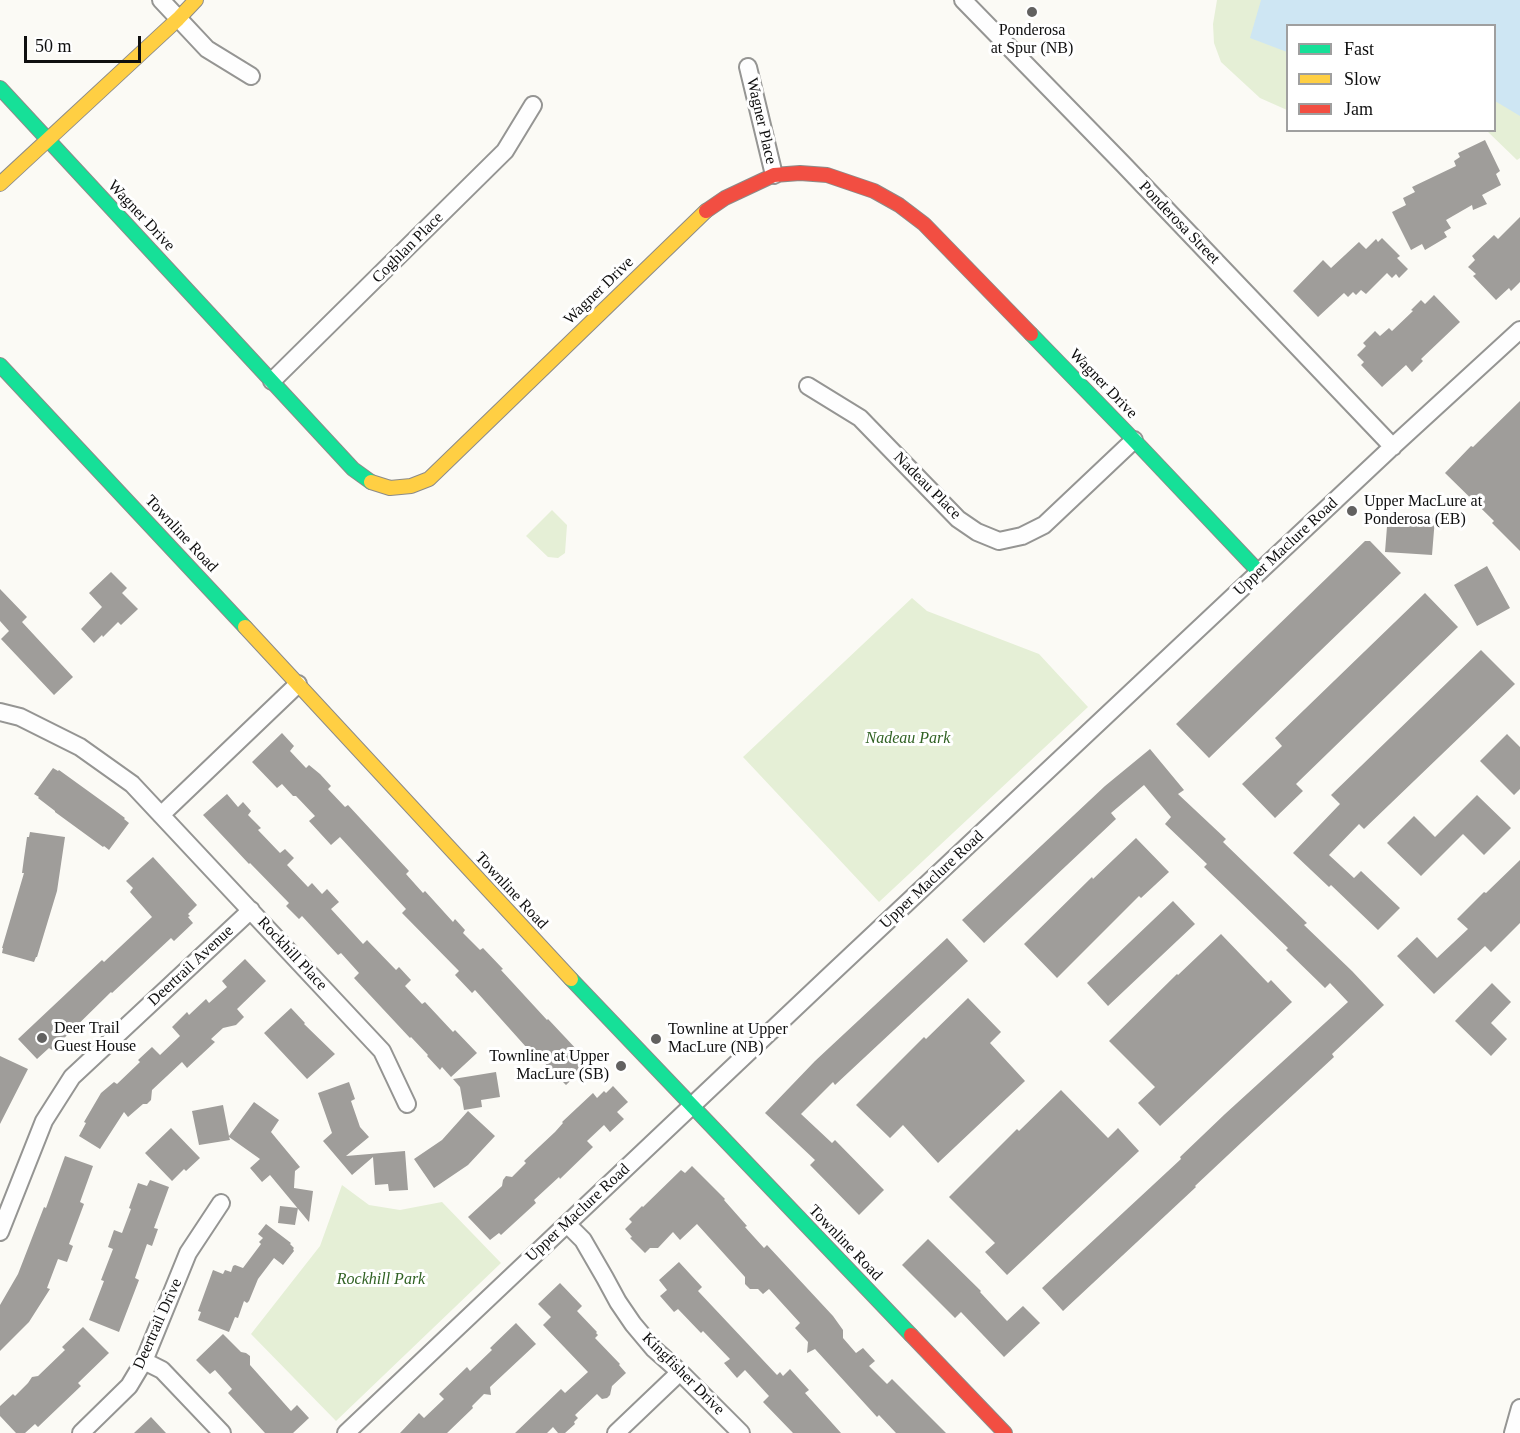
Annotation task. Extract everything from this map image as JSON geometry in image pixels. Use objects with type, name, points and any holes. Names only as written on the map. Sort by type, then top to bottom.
[{"type":"street","points":[[161,0],[207,49],[251,76]]},
{"type":"street","points":[[0,184],[178,19],[195,0]]},
{"type":"street","name":"Ponderosa Street","points":[[963,0],[1393,447]]},
{"type":"street","name":"Wagner Place","points":[[748,67],[774,175]]},
{"type":"street","name":"Wagner Drive","points":[[0,88],[353,469],[369,481],[390,488],[411,486],[429,479],[704,212],[725,198],[774,175],[800,173],[827,175],[874,191],[924,224],[1259,572]]},
{"type":"street","name":"Coghlan Place","points":[[272,381],[506,151],[533,105]]},
{"type":"street","name":"Upper Maclure Road","points":[[346,1433],[690,1106],[1520,330]]},
{"type":"street","name":"Townline Road","points":[[0,365],[576,986],[1005,1433]]},
{"type":"street","name":"Nadeau Place","points":[[808,386],[860,418],[958,519],[977,532],[999,541],[1022,536],[1044,525],[1134,440]]},
{"type":"street","points":[[161,815],[298,684]]},
{"type":"street","name":"Rockhill Place","points":[[0,712],[20,717],[80,747],[132,784],[382,1050],[407,1104]]},
{"type":"street","name":"Deertrail Avenue","points":[[0,1232],[44,1121],[72,1077],[251,910]]},
{"type":"street","name":"Deertrail Drive","points":[[81,1433],[129,1386],[144,1361],[188,1253],[222,1203]]},
{"type":"street","name":"Kingfisher Drive","points":[[567,1224],[583,1240],[633,1324],[654,1349],[741,1433]]},
{"type":"street","points":[[144,1361],[162,1370],[222,1433]]},
{"type":"street","points":[[616,1433],[680,1372]]},
{"type":"street","points":[[1513,1433],[1520,1408]]},
{"type":"green space","points":[[1217,0],[1520,0],[1520,158],[1517,160],[1488,132],[1496,132],[1496,24],[1286,24],[1286,110],[1260,98],[1221,62],[1214,43],[1213,24]]},
{"type":"green space","points":[[552,510],[567,525],[565,553],[558,558],[548,557],[526,536]]},
{"type":"green space","name":"Nadeau Park","points":[[912,598],[927,611],[1039,654],[1088,707],[879,902],[743,757]]},
{"type":"green space","name":"Rockhill Park","points":[[342,1185],[369,1205],[400,1210],[442,1202],[501,1263],[336,1421],[251,1334],[320,1246]]},
{"type":"water","points":[[1261,0],[1520,0],[1520,116],[1496,102],[1496,24],[1286,24],[1286,52],[1250,38]]},
{"type":"building","points":[[1485,140],[1500,171],[1496,174],[1501,185],[1482,195],[1487,204],[1473,210],[1472,205],[1446,220],[1451,228],[1444,232],[1447,237],[1425,250],[1422,244],[1411,250],[1392,212],[1406,205],[1403,198],[1415,192],[1412,187],[1456,166],[1454,161],[1460,157],[1458,153]]},
{"type":"building","points":[[1520,217],[1520,282],[1496,300],[1473,276],[1476,274],[1468,267],[1475,260],[1472,256],[1494,235],[1498,239]]},
{"type":"building","points":[[1382,238],[1400,256],[1397,258],[1408,269],[1399,278],[1396,274],[1392,278],[1387,273],[1366,294],[1361,290],[1356,295],[1353,292],[1348,297],[1344,293],[1318,317],[1293,291],[1323,260],[1331,268],[1359,242],[1366,249],[1376,239],[1378,242]]},
{"type":"building","points":[[1434,295],[1460,322],[1421,359],[1423,361],[1412,372],[1406,365],[1382,387],[1361,365],[1364,362],[1357,355],[1366,346],[1363,343],[1375,331],[1380,336],[1389,328],[1392,331],[1421,300],[1425,304]]},
{"type":"building","points":[[1520,401],[1520,551],[1492,523],[1494,521],[1445,473]]},
{"type":"building","points":[[1388,514],[1435,518],[1432,555],[1385,552]]},
{"type":"building","points":[[1365,541],[1370,541],[1401,573],[1209,758],[1176,724]]},
{"type":"building","points":[[1487,566],[1510,608],[1477,626],[1454,585]]},
{"type":"building","points":[[111,572],[127,588],[122,593],[138,609],[121,625],[118,622],[94,643],[81,629],[102,607],[89,593]]},
{"type":"building","points":[[0,589],[27,617],[22,622],[73,677],[54,695],[1,639],[9,631],[0,621]]},
{"type":"building","points":[[1425,593],[1458,627],[1296,784],[1303,791],[1275,818],[1242,784],[1282,746],[1275,738]]},
{"type":"building","points":[[1481,650],[1515,684],[1364,829],[1359,824],[1329,855],[1354,878],[1361,871],[1400,908],[1378,930],[1293,853],[1340,804],[1331,795]]},
{"type":"building","points":[[282,733],[294,746],[290,751],[306,768],[309,765],[320,774],[331,786],[328,789],[345,807],[348,805],[409,871],[406,874],[423,893],[425,891],[453,922],[455,919],[465,930],[463,933],[480,950],[483,948],[547,1020],[579,1052],[587,1062],[585,1067],[566,1085],[559,1082],[556,1075],[537,1055],[535,1057],[475,990],[472,993],[455,975],[459,971],[402,913],[406,909],[340,837],[331,845],[309,821],[315,816],[296,796],[293,796],[282,784],[277,788],[252,762]]},
{"type":"building","points":[[1507,734],[1520,747],[1520,789],[1514,795],[1480,761]]},
{"type":"building","points":[[1150,749],[1184,790],[1178,794],[1226,839],[1223,842],[1307,923],[1304,925],[1384,1005],[1332,1054],[1334,1057],[1063,1311],[1042,1288],[1181,1159],[1180,1157],[1225,1114],[1348,1002],[1330,983],[1325,988],[1286,950],[1288,948],[1204,867],[1207,864],[1165,824],[1171,817],[1144,785],[1111,813],[1116,819],[984,943],[962,920],[1105,786]]},
{"type":"building","points":[[53,768],[113,809],[129,823],[109,850],[55,812],[34,794]]},
{"type":"building","points":[[227,794],[238,807],[243,802],[251,811],[248,815],[261,828],[258,830],[280,853],[285,849],[294,858],[287,865],[308,887],[312,883],[322,894],[327,889],[339,902],[331,909],[363,944],[367,940],[396,970],[399,967],[411,980],[405,986],[422,1004],[425,1002],[453,1032],[455,1030],[477,1053],[451,1077],[442,1067],[440,1070],[354,978],[359,973],[341,953],[338,955],[302,916],[299,919],[286,906],[289,903],[203,815]]},
{"type":"building","points":[[1477,795],[1511,828],[1484,855],[1463,834],[1421,876],[1387,843],[1414,816],[1435,837]]},
{"type":"building","points":[[30,832],[65,837],[57,891],[34,962],[2,953],[24,873],[22,873],[27,837]]},
{"type":"building","points":[[1136,838],[1169,872],[1141,898],[1139,896],[1057,978],[1024,944],[1092,877],[1093,879]]},
{"type":"building","points":[[153,857],[197,905],[188,914],[193,923],[174,941],[171,938],[52,1050],[49,1048],[37,1059],[18,1039],[102,960],[104,962],[152,917],[130,892],[133,888],[126,881]]},
{"type":"building","points":[[1520,860],[1520,923],[1491,952],[1485,946],[1434,994],[1397,956],[1417,937],[1437,958],[1468,929],[1457,919]]},
{"type":"building","points":[[1173,901],[1195,924],[1108,1006],[1087,983]]},
{"type":"building","points":[[1221,934],[1268,983],[1271,980],[1292,1002],[1160,1126],[1138,1103],[1155,1087],[1109,1041]]},
{"type":"building","points":[[947,938],[968,961],[835,1085],[833,1082],[801,1114],[832,1143],[835,1140],[884,1190],[859,1215],[810,1165],[815,1160],[765,1113],[815,1061]]},
{"type":"building","points":[[245,959],[266,981],[237,1009],[244,1017],[236,1025],[223,1028],[211,1039],[215,1042],[187,1068],[182,1062],[152,1090],[151,1100],[147,1104],[143,1104],[128,1117],[124,1112],[100,1149],[79,1136],[86,1123],[84,1122],[101,1093],[114,1082],[117,1084],[152,1047],[160,1055],[180,1036],[172,1027],[187,1012],[189,1015],[206,999],[209,1003],[227,987],[222,981]]},
{"type":"building","points":[[1492,983],[1511,1002],[1491,1023],[1507,1039],[1491,1056],[1455,1021]]},
{"type":"building","points":[[968,998],[1001,1032],[990,1043],[1025,1081],[938,1163],[903,1125],[890,1138],[856,1105],[924,1037],[926,1039]]},
{"type":"building","points":[[291,1008],[335,1054],[307,1079],[264,1033]]},
{"type":"building","points":[[0,1056],[28,1069],[0,1124]]},
{"type":"building","points":[[496,1072],[500,1097],[481,1100],[482,1107],[464,1110],[460,1087],[453,1079]]},
{"type":"building","points":[[349,1082],[355,1099],[351,1101],[360,1127],[369,1137],[346,1156],[405,1151],[408,1190],[389,1191],[388,1184],[375,1185],[373,1157],[352,1175],[323,1141],[332,1133],[318,1093]]},
{"type":"building","points":[[613,1086],[628,1102],[617,1112],[624,1119],[610,1132],[604,1125],[587,1141],[593,1147],[534,1200],[536,1203],[501,1235],[499,1233],[490,1240],[468,1217],[502,1186],[506,1176],[512,1177],[526,1163],[524,1161],[593,1093],[597,1098]]},
{"type":"building","points":[[1061,1090],[1108,1138],[1118,1128],[1139,1151],[1007,1275],[985,1252],[995,1243],[949,1197],[1017,1129],[1019,1131]]},
{"type":"building","points":[[254,1102],[279,1120],[271,1132],[300,1167],[295,1171],[294,1188],[313,1191],[309,1222],[270,1175],[262,1182],[250,1168],[260,1159],[229,1137],[230,1140],[199,1145],[192,1111],[223,1105],[229,1136]]},
{"type":"building","points":[[468,1111],[495,1136],[468,1165],[434,1188],[414,1159],[442,1140]]},
{"type":"building","points":[[171,1128],[200,1158],[172,1181],[145,1153]]},
{"type":"building","points":[[65,1156],[93,1166],[80,1202],[84,1204],[69,1244],[73,1246],[67,1262],[58,1259],[47,1288],[50,1289],[29,1322],[0,1351],[0,1305],[18,1274]]},
{"type":"building","points":[[692,1166],[725,1199],[764,1248],[767,1245],[833,1316],[843,1330],[843,1338],[856,1353],[863,1348],[875,1361],[869,1366],[887,1384],[892,1379],[946,1433],[896,1433],[879,1415],[877,1417],[815,1349],[807,1353],[808,1342],[795,1328],[800,1323],[769,1289],[763,1294],[758,1289],[750,1289],[745,1284],[745,1277],[697,1224],[680,1240],[673,1232],[658,1248],[650,1248],[645,1253],[630,1238],[632,1237],[625,1229],[632,1222],[629,1219],[681,1170],[685,1173]]},
{"type":"building","points":[[150,1180],[169,1187],[154,1228],[158,1229],[152,1246],[147,1244],[135,1278],[139,1280],[119,1332],[89,1320],[113,1249],[108,1247],[114,1230],[122,1233],[138,1183],[147,1186]]},
{"type":"building","points":[[280,1206],[298,1208],[295,1225],[278,1223]]},
{"type":"building","points":[[266,1224],[291,1243],[294,1251],[283,1265],[274,1258],[258,1279],[249,1301],[247,1303],[244,1301],[238,1318],[235,1317],[229,1332],[198,1320],[201,1312],[198,1311],[213,1270],[223,1274],[225,1270],[231,1272],[235,1265],[243,1268],[261,1244],[259,1242],[263,1238],[258,1234]]},
{"type":"building","points":[[928,1239],[981,1291],[1007,1321],[1023,1306],[1040,1323],[1004,1357],[961,1312],[955,1318],[902,1265]]},
{"type":"building","points":[[679,1262],[702,1287],[698,1291],[777,1375],[780,1372],[783,1376],[790,1369],[809,1390],[805,1393],[841,1433],[793,1433],[763,1402],[769,1396],[745,1370],[737,1378],[724,1363],[730,1359],[678,1309],[674,1312],[660,1296],[667,1290],[659,1280]]},
{"type":"building","points":[[560,1283],[582,1306],[577,1311],[597,1332],[598,1335],[595,1338],[626,1373],[612,1386],[607,1398],[602,1399],[597,1394],[575,1415],[578,1418],[575,1424],[565,1433],[558,1433],[553,1427],[547,1433],[515,1433],[561,1389],[565,1393],[588,1372],[543,1325],[551,1317],[538,1304]]},
{"type":"building","points":[[516,1323],[536,1344],[490,1387],[491,1395],[484,1394],[447,1433],[400,1433],[419,1413],[424,1418],[444,1399],[439,1394],[467,1367],[470,1371]]},
{"type":"building","points":[[83,1327],[109,1353],[78,1383],[81,1386],[38,1427],[35,1424],[25,1433],[16,1433],[0,1416],[0,1406],[13,1394],[15,1396],[32,1377],[38,1376],[65,1350],[62,1347]]},
{"type":"building","points":[[223,1334],[241,1352],[250,1356],[250,1365],[291,1411],[297,1405],[309,1418],[293,1433],[265,1433],[228,1393],[232,1389],[215,1370],[210,1374],[196,1360]]},
{"type":"building","points":[[151,1417],[166,1433],[134,1433]]},
{"type":"traffic: fast","points":[[0,88],[353,469],[371,482]]},
{"type":"traffic: fast","points":[[1031,334],[1259,572]]},
{"type":"traffic: fast","points":[[0,365],[245,627]]},
{"type":"traffic: fast","points":[[571,979],[911,1335]]},
{"type":"traffic: slow","points":[[0,184],[196,0]]},
{"type":"traffic: slow","points":[[371,482],[390,488],[411,486],[429,479],[706,211]]},
{"type":"traffic: slow","points":[[245,627],[571,979]]},
{"type":"traffic: jam","points":[[706,211],[725,198],[774,175],[800,173],[827,175],[874,191],[899,205],[924,224],[1031,334]]},
{"type":"traffic: jam","points":[[911,1335],[1005,1433]]},
{"type":"place","name":"Ponderosa at Spur (NB)","points":[[1032,12]]},
{"type":"place","name":"Upper MacLure at Ponderosa (EB)","points":[[1352,511]]},
{"type":"place","name":"Deer Trail Guest House","points":[[42,1038]]},
{"type":"place","name":"Townline at Upper MacLure (NB)","points":[[656,1039]]},
{"type":"place","name":"Townline at Upper MacLure (SB)","points":[[621,1066]]}]
